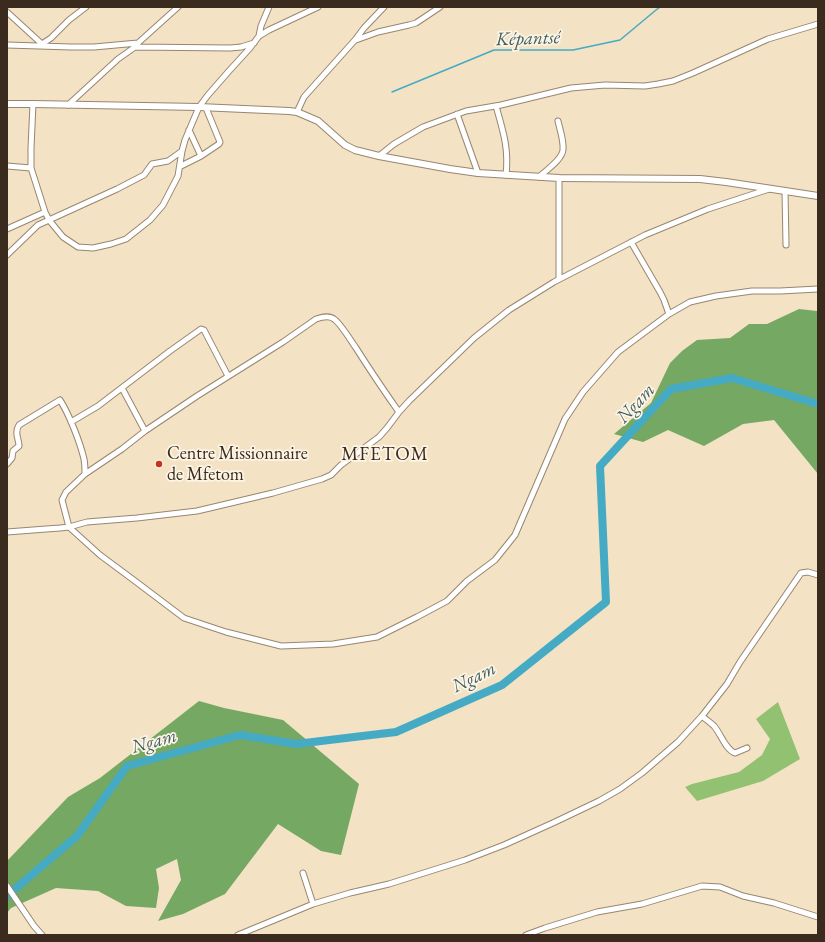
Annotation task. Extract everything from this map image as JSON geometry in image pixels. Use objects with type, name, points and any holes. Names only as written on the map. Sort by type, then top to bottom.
[{"type":"main road","points":[[7,104],[281,110],[297,112],[318,121],[350,148],[379,156],[478,173],[559,178],[700,179],[818,196]]},
{"type":"street","points":[[43,45],[69,20],[86,7]]},
{"type":"street","points":[[68,105],[178,7]]},
{"type":"street","points":[[259,36],[261,26],[269,7]]},
{"type":"street","points":[[297,112],[304,97],[384,7]]},
{"type":"street","points":[[355,40],[378,32],[416,23],[440,7]]},
{"type":"street","points":[[33,104],[31,168],[49,220],[63,237],[78,247],[93,248],[111,244],[126,238],[150,220],[163,205],[178,176],[182,151],[189,130],[200,108],[208,95],[259,36],[315,8]]},
{"type":"street","points":[[7,12],[43,45]]},
{"type":"street","points":[[379,156],[416,130],[474,109],[496,106],[570,88],[605,85],[645,86],[673,81],[733,56],[768,39],[818,24]]},
{"type":"street","points":[[30,46],[35,37]]},
{"type":"street","points":[[7,45],[94,47],[136,45],[230,48],[241,47],[254,43]]},
{"type":"street","points":[[496,106],[506,145],[508,162],[506,175]]},
{"type":"street","points":[[181,163],[201,156],[220,142],[206,108]]},
{"type":"street","points":[[458,114],[478,173]]},
{"type":"street","points":[[539,177],[553,165],[562,154],[563,150],[558,121]]},
{"type":"street","points":[[189,130],[201,156]]},
{"type":"street","points":[[7,255],[38,225],[117,190],[144,175],[152,164],[168,161],[182,151]]},
{"type":"street","points":[[174,157],[181,163]]},
{"type":"street","points":[[7,166],[31,168]]},
{"type":"street","points":[[559,178],[559,279]]},
{"type":"street","points":[[7,532],[69,527],[87,522],[196,511],[273,493],[331,475],[341,465],[379,437],[396,418],[399,412],[474,338],[510,310],[559,279],[631,242],[708,209],[770,188]]},
{"type":"street","points":[[785,191],[786,245]]},
{"type":"street","points":[[7,228],[45,212]]},
{"type":"street","points":[[631,242],[660,292],[669,314]]},
{"type":"street","points":[[399,412],[341,327],[333,318],[328,316],[316,319],[197,396],[85,474],[66,492],[62,500],[69,527],[135,582],[184,618],[226,632],[281,646],[333,644],[377,637],[447,601],[467,581],[495,560],[515,535],[565,419],[583,392],[618,352],[669,314],[690,302],[716,296],[752,291],[818,289]]},
{"type":"street","points":[[71,422],[92,410],[201,329],[204,330],[228,376]]},
{"type":"street","points":[[122,388],[145,431]]},
{"type":"street","points":[[7,464],[12,458],[12,451],[19,446],[16,433],[19,425],[59,400],[71,422],[79,442],[85,460],[85,474]]},
{"type":"street","points":[[238,935],[313,904],[350,893],[389,884],[465,860],[599,801],[620,789],[642,773],[678,742],[702,716],[727,684],[740,662],[801,573],[808,572],[818,575]]},
{"type":"street","points":[[702,716],[714,726],[732,752],[736,753],[747,748]]},
{"type":"street","points":[[302,873],[313,904]]},
{"type":"street","points":[[7,886],[34,926],[42,935]]},
{"type":"street","points":[[526,935],[597,912],[642,904],[702,886],[720,887],[743,896],[774,903],[818,917]]},
{"type":"green space","points":[[799,309],[818,312],[818,474],[774,420],[743,424],[704,446],[668,430],[643,442],[614,434],[651,403],[670,363],[682,351],[697,340],[730,338],[749,324],[767,324]]},
{"type":"green space","points":[[199,701],[224,708],[283,720],[359,784],[341,855],[321,851],[278,824],[225,894],[183,914],[158,921],[181,880],[177,859],[156,869],[159,888],[156,908],[126,906],[98,891],[56,888],[11,908],[7,913],[7,861],[68,797],[100,778]]},
{"type":"green space","points":[[778,702],[800,759],[763,781],[697,801],[685,787],[739,772],[762,755],[770,739],[756,719]]},
{"type":"waterway","name":"Képantsé","points":[[392,92],[494,50],[573,50],[620,40],[660,7]]},
{"type":"waterway","name":"Ngam","points":[[7,896],[77,836],[127,766],[240,735],[296,744],[396,732],[502,685],[606,602],[600,466],[671,389],[732,378],[818,404]]},
{"type":"place","name":"Centre Missionnaire de Mfetom","points":[[159,464]]},
{"type":"district","name":"MFETOM","points":[[385,455]]}]
